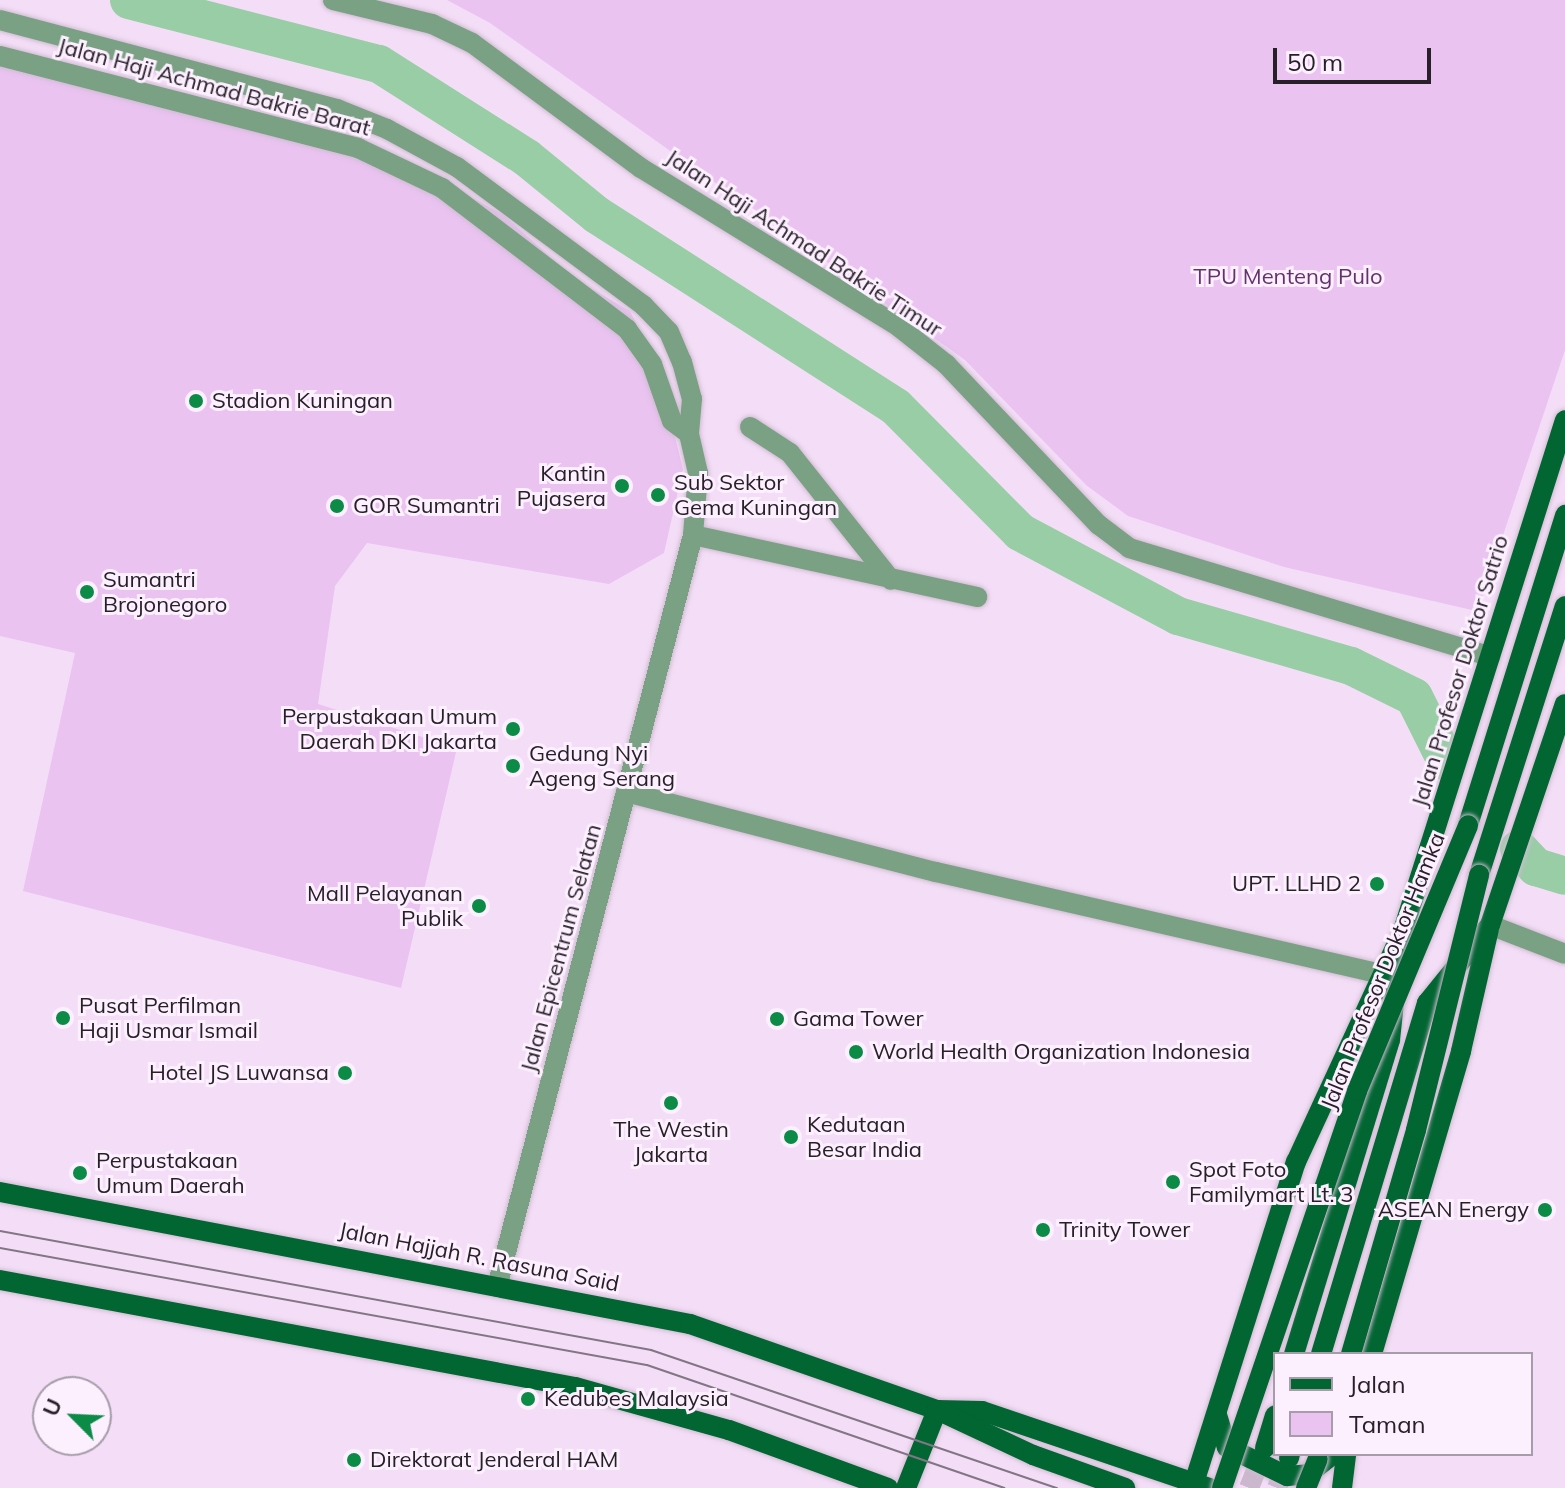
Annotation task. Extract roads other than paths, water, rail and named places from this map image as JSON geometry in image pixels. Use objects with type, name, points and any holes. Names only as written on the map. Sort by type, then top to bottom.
[{"type":"main road","name":"Jalan Profesor Doktor Satrio","points":[[1295,1352],[1390,1040],[1401,937],[1565,420]]},
{"type":"main road","name":"Jalan Profesor Doktor Hamka","points":[[1222,1488],[1357,1091],[1468,825],[1565,515]]},
{"type":"main road","points":[[1352,1352],[1416,1130],[1479,875],[1565,606]]},
{"type":"main road","points":[[1373,1352],[1461,1051],[1490,925],[1565,704]]},
{"type":"main road","points":[[1322,1352],[1427,1003],[1490,925]]},
{"type":"main road","points":[[1201,1485],[1217,1415],[1296,1162],[1381,974],[1401,937]]},
{"type":"main road","name":"Jalan Hajjah R. Rasuna Said","points":[[0,1192],[690,1324],[937,1410],[1033,1455],[1125,1488]]},
{"type":"main road","points":[[0,1280],[575,1387],[729,1430],[888,1488]]},
{"type":"main road","points":[[906,1488],[937,1410]]},
{"type":"main road","name":"Jalan Hajjah R. Rasuna Said","points":[[937,1410],[982,1411],[1201,1485]]},
{"type":"main road","points":[[1217,1415],[1227,1447],[1287,1476],[1308,1474],[1331,1456]]},
{"type":"main road","points":[[1265,1448],[1273,1422]]},
{"type":"main road","points":[[1306,1488],[1318,1456]]},
{"type":"main road","points":[[1342,1488],[1346,1456]]},
{"type":"street","name":"Jalan Haji Achmad Bakrie Timur","points":[[333,0],[432,24],[472,43],[641,168],[899,327],[946,364],[1099,525],[1129,548],[1490,656]]},
{"type":"street","name":"Jalan Haji Achmad Bakrie Barat","points":[[0,20],[337,109],[423,147],[488,190],[643,305],[669,332],[690,387],[689,434]]},
{"type":"street","name":"Jalan Haji Achmad Bakrie Barat","points":[[0,56],[358,148],[442,188],[627,329],[652,364],[672,421],[689,434]]},
{"type":"street","points":[[472,211],[488,190]]},
{"type":"street","points":[[663,397],[690,387]]},
{"type":"street","points":[[750,427],[790,453],[891,580]]},
{"type":"street","name":"Jalan Epicentrum Selatan","points":[[497,1287],[693,535],[698,473],[689,434]]},
{"type":"street","points":[[693,535],[977,597]]},
{"type":"street","points":[[626,792],[936,872],[1381,974]]},
{"type":"street","points":[[1490,925],[1565,954]]},
{"type":"waterway","points":[[129,0],[379,64],[527,158],[597,215],[896,407],[1020,532],[1178,616],[1351,666],[1414,697],[1446,761]]},
{"type":"waterway","points":[[1519,849],[1536,867],[1565,876]]},
{"type":"tunnel","points":[[1249,1488],[1265,1448]]},
{"type":"tunnel","points":[[1277,1488],[1289,1458]]},
{"type":"tram line","points":[[0,1231],[651,1350],[1057,1488]]},
{"type":"tram line","points":[[0,1248],[647,1365],[1004,1488]]},
{"type":"place","name":"Stadion Kuningan","points":[[196,401]]},
{"type":"place","name":"Kantin Pujasera","points":[[622,486]]},
{"type":"place","name":"Sub Sektor Gema Kuningan","points":[[658,495]]},
{"type":"place","name":"GOR Sumantri","points":[[337,506]]},
{"type":"place","name":"Sumantri Brojonegoro","points":[[87,592]]},
{"type":"place","name":"Perpustakaan Umum Daerah DKI Jakarta","points":[[513,729]]},
{"type":"place","name":"Gedung Nyi Ageng Serang","points":[[513,766]]},
{"type":"place","name":"UPT. LLHD 2","points":[[1377,884]]},
{"type":"place","name":"Mall Pelayanan Publik","points":[[479,906]]},
{"type":"place","name":"Pusat Perfilman Haji Usmar Ismail","points":[[63,1018]]},
{"type":"place","name":"Gama Tower","points":[[777,1019]]},
{"type":"place","name":"World Health Organization Indonesia","points":[[856,1052]]},
{"type":"place","name":"Hotel JS Luwansa","points":[[345,1073]]},
{"type":"place","name":"The Westin Jakarta","points":[[671,1103]]},
{"type":"place","name":"Kedutaan Besar India","points":[[791,1137]]},
{"type":"place","name":"Perpustakaan Umum Daerah","points":[[80,1173]]},
{"type":"place","name":"Spot Foto Familymart Lt. 3","points":[[1173,1182]]},
{"type":"place","name":"ASEAN Energy","points":[[1545,1210]]},
{"type":"place","name":"Trinity Tower","points":[[1043,1230]]},
{"type":"place","name":"Kedubes Malaysia","points":[[528,1399]]},
{"type":"place","name":"Direktorat Jenderal HAM","points":[[354,1460]]},
{"type":"park label","name":"TPU Menteng Pulo","points":[[1288,277]]}]
